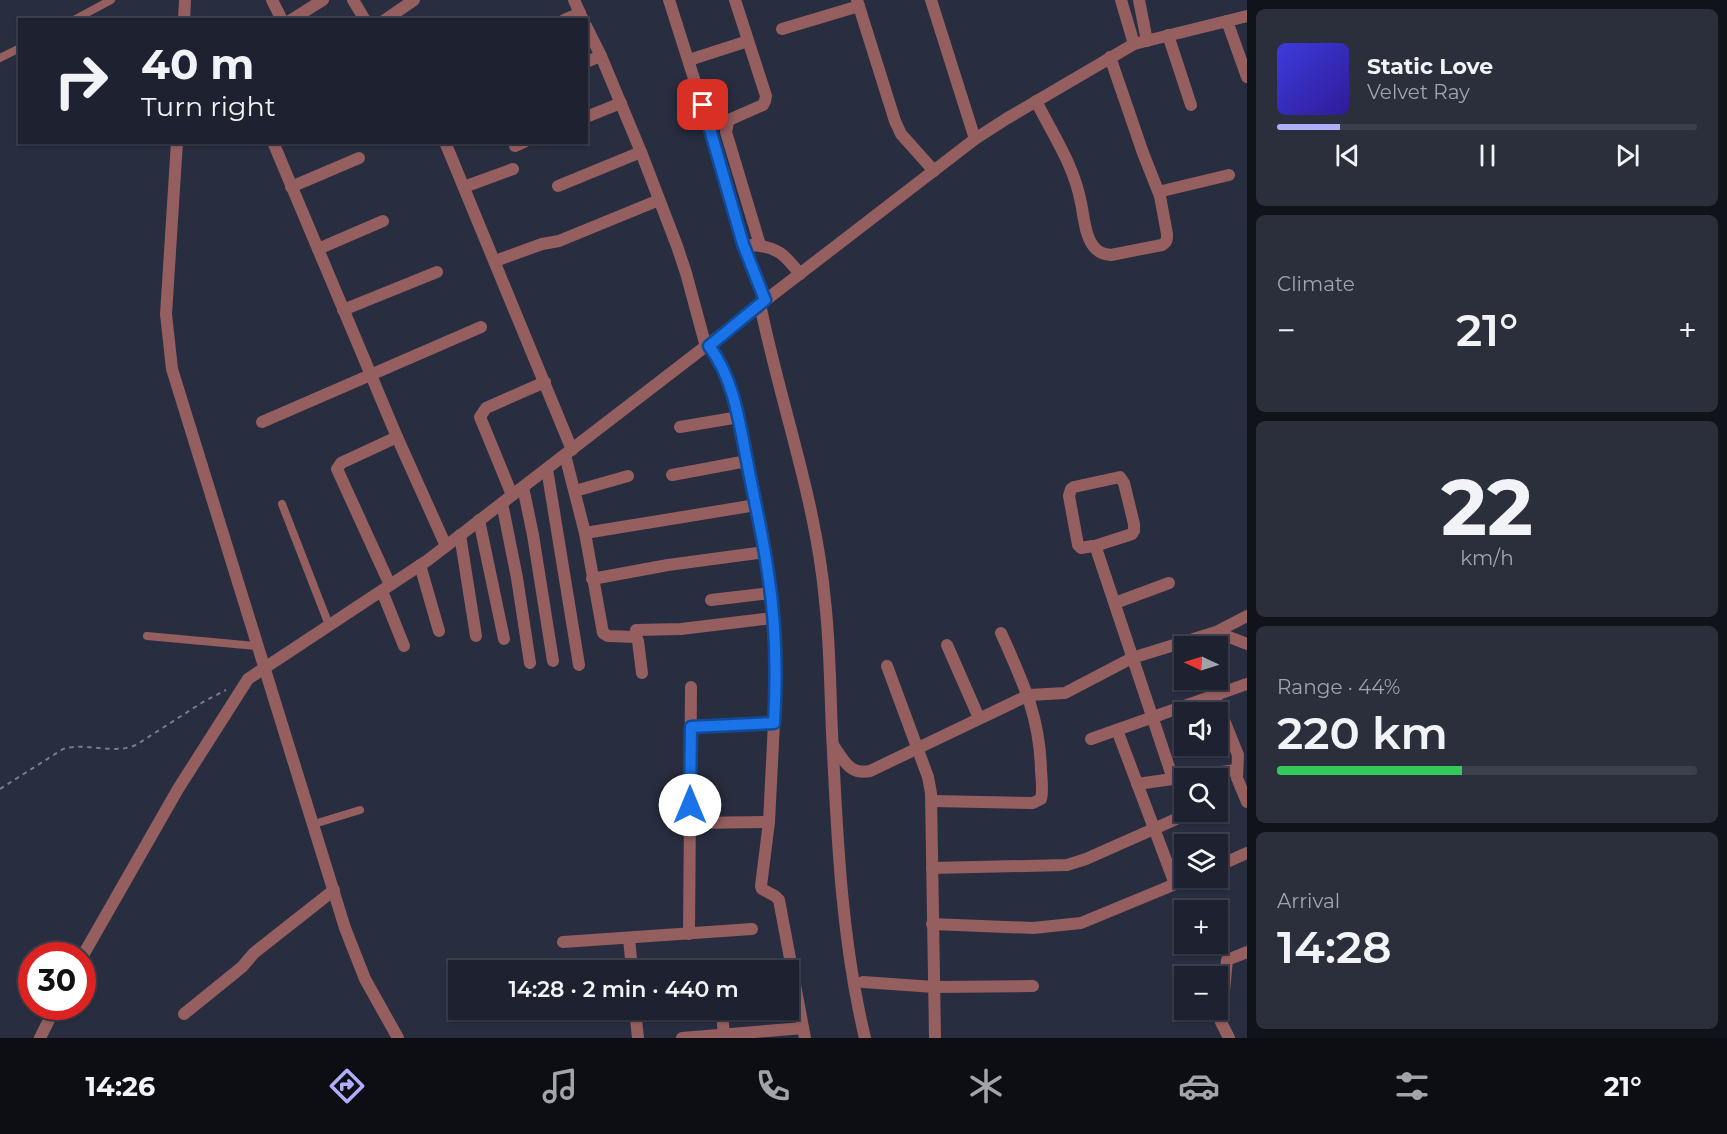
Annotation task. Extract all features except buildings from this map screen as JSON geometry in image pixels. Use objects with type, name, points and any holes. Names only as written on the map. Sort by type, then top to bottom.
[{"type":"street","points":[[184,18],[185,0]]},
{"type":"street","points":[[272,0],[281,18]]},
{"type":"street","points":[[294,18],[323,0]]},
{"type":"street","points":[[353,0],[364,18]]},
{"type":"street","points":[[387,18],[414,0]]},
{"type":"street","points":[[574,0],[582,16]]},
{"type":"street","points":[[669,0],[724,172],[813,518],[826,602],[842,898],[849,952],[865,1038]]},
{"type":"street","points":[[735,0],[764,91],[765,101],[763,105],[731,119],[726,132],[760,245]]},
{"type":"street","points":[[931,0],[975,140]]},
{"type":"street","points":[[1120,0],[1134,44]]},
{"type":"street","points":[[1138,0],[1147,40]]},
{"type":"street","points":[[782,29],[858,3],[895,121],[902,135],[934,171]]},
{"type":"street","points":[[91,942],[178,789],[248,679],[460,536],[975,140],[1036,101],[1134,44],[1247,16]]},
{"type":"street","points":[[1227,21],[1247,77]]},
{"type":"street","points":[[588,30],[641,152],[686,273],[707,346],[726,376],[739,417],[771,593],[776,667],[769,822],[761,886],[779,900],[804,1033],[682,1038]]},
{"type":"street","points":[[1168,35],[1191,105]]},
{"type":"street","points":[[688,60],[748,41]]},
{"type":"street","points":[[588,61],[601,56]]},
{"type":"street","points":[[1036,101],[1071,168],[1089,237],[1095,248],[1102,254],[1111,255],[1162,245],[1167,239],[1167,234],[1160,196],[1110,57]]},
{"type":"street","points":[[588,116],[621,103]]},
{"type":"street","points":[[180,144],[165,314],[172,369],[345,928],[365,979],[398,1038]]},
{"type":"street","points":[[274,144],[370,374],[446,546]]},
{"type":"street","points":[[446,144],[545,382],[569,452],[603,633],[608,636],[636,637],[642,673]]},
{"type":"street","points":[[558,186],[641,152]]},
{"type":"street","points":[[291,187],[359,158]]},
{"type":"street","points":[[464,187],[513,169]]},
{"type":"street","points":[[1160,196],[1165,190],[1229,175]]},
{"type":"street","points":[[495,261],[542,244],[559,241],[659,200]]},
{"type":"street","points":[[318,249],[383,221]]},
{"type":"street","points":[[743,244],[769,246],[780,251],[800,274]]},
{"type":"street","points":[[343,310],[437,272]]},
{"type":"street","points":[[262,422],[481,327]]},
{"type":"street","points":[[530,663],[507,499],[480,417],[486,408],[545,382]]},
{"type":"street","points":[[680,427],[739,417]]},
{"type":"street","points":[[397,437],[341,463],[337,469],[386,588],[404,646]]},
{"type":"street","points":[[672,475],[747,461]]},
{"type":"street","points":[[547,469],[579,665]]},
{"type":"street","points":[[575,491],[628,476]]},
{"type":"street","points":[[1120,477],[1124,483],[1134,531],[1132,534],[1095,546],[1083,548],[1078,545],[1069,492],[1074,487],[1120,477]]},
{"type":"street","points":[[523,487],[553,661]]},
{"type":"street","points":[[585,533],[756,505]]},
{"type":"street","points":[[479,520],[504,639]]},
{"type":"street","points":[[460,536],[476,636]]},
{"type":"street","points":[[1095,546],[1173,778]]},
{"type":"street","points":[[592,579],[668,565],[765,552]]},
{"type":"street","points":[[420,565],[440,631]]},
{"type":"street","points":[[1115,603],[1169,583]]},
{"type":"street","points":[[711,600],[771,593]]},
{"type":"street","points":[[833,744],[855,771],[862,773],[870,771],[1029,695],[1065,693],[1132,658],[1216,632],[1247,616]]},
{"type":"street","points":[[636,630],[681,629],[772,618]]},
{"type":"street","points":[[1216,632],[1247,644]]},
{"type":"street","points":[[932,801],[1033,803],[1041,800],[1041,752],[1038,731],[1029,695],[1001,633]]},
{"type":"street","points":[[947,645],[979,718]]},
{"type":"street","points":[[887,666],[928,777],[932,801],[935,1038]]},
{"type":"street","points":[[1091,739],[1247,684]]},
{"type":"street","points":[[689,934],[691,687]]},
{"type":"street","points":[[1214,695],[1238,755],[1237,778],[1247,802]]},
{"type":"street","points":[[691,727],[774,723]]},
{"type":"street","points":[[1117,730],[1174,881]]},
{"type":"street","points":[[1137,784],[1236,770]]},
{"type":"street","points":[[932,868],[1066,865],[1086,859],[1174,820]]},
{"type":"street","points":[[690,822],[769,822]]},
{"type":"street","points":[[1228,862],[1247,853]]},
{"type":"street","points":[[932,924],[1033,928],[1081,923],[1174,884]]},
{"type":"street","points":[[184,1014],[243,967],[254,953],[334,890]]},
{"type":"street","points":[[563,942],[752,929]]},
{"type":"street","points":[[629,938],[631,960]]},
{"type":"street","points":[[1230,1038],[1221,1022],[1227,960],[1247,952]]},
{"type":"street","points":[[863,982],[934,987],[1033,986]]},
{"type":"street","points":[[40,1038],[49,1020]]},
{"type":"street","points":[[636,1020],[638,1038]]},
{"type":"street","points":[[723,1020],[724,1036]]},
{"type":"lane","points":[[78,18],[111,0]]},
{"type":"lane","points":[[0,58],[18,49]]},
{"type":"lane","points":[[282,504],[329,625]]},
{"type":"lane","points":[[147,636],[257,646]]},
{"type":"lane","points":[[314,824],[360,810]]},
{"type":"path","points":[[0,789],[63,749],[74,746],[127,749],[203,702],[248,679]]},
{"type":"route","points":[[690,805],[691,727],[774,723],[776,667],[769,575],[739,417],[732,390],[720,363],[709,346],[765,300],[743,244],[703,105]]}]
